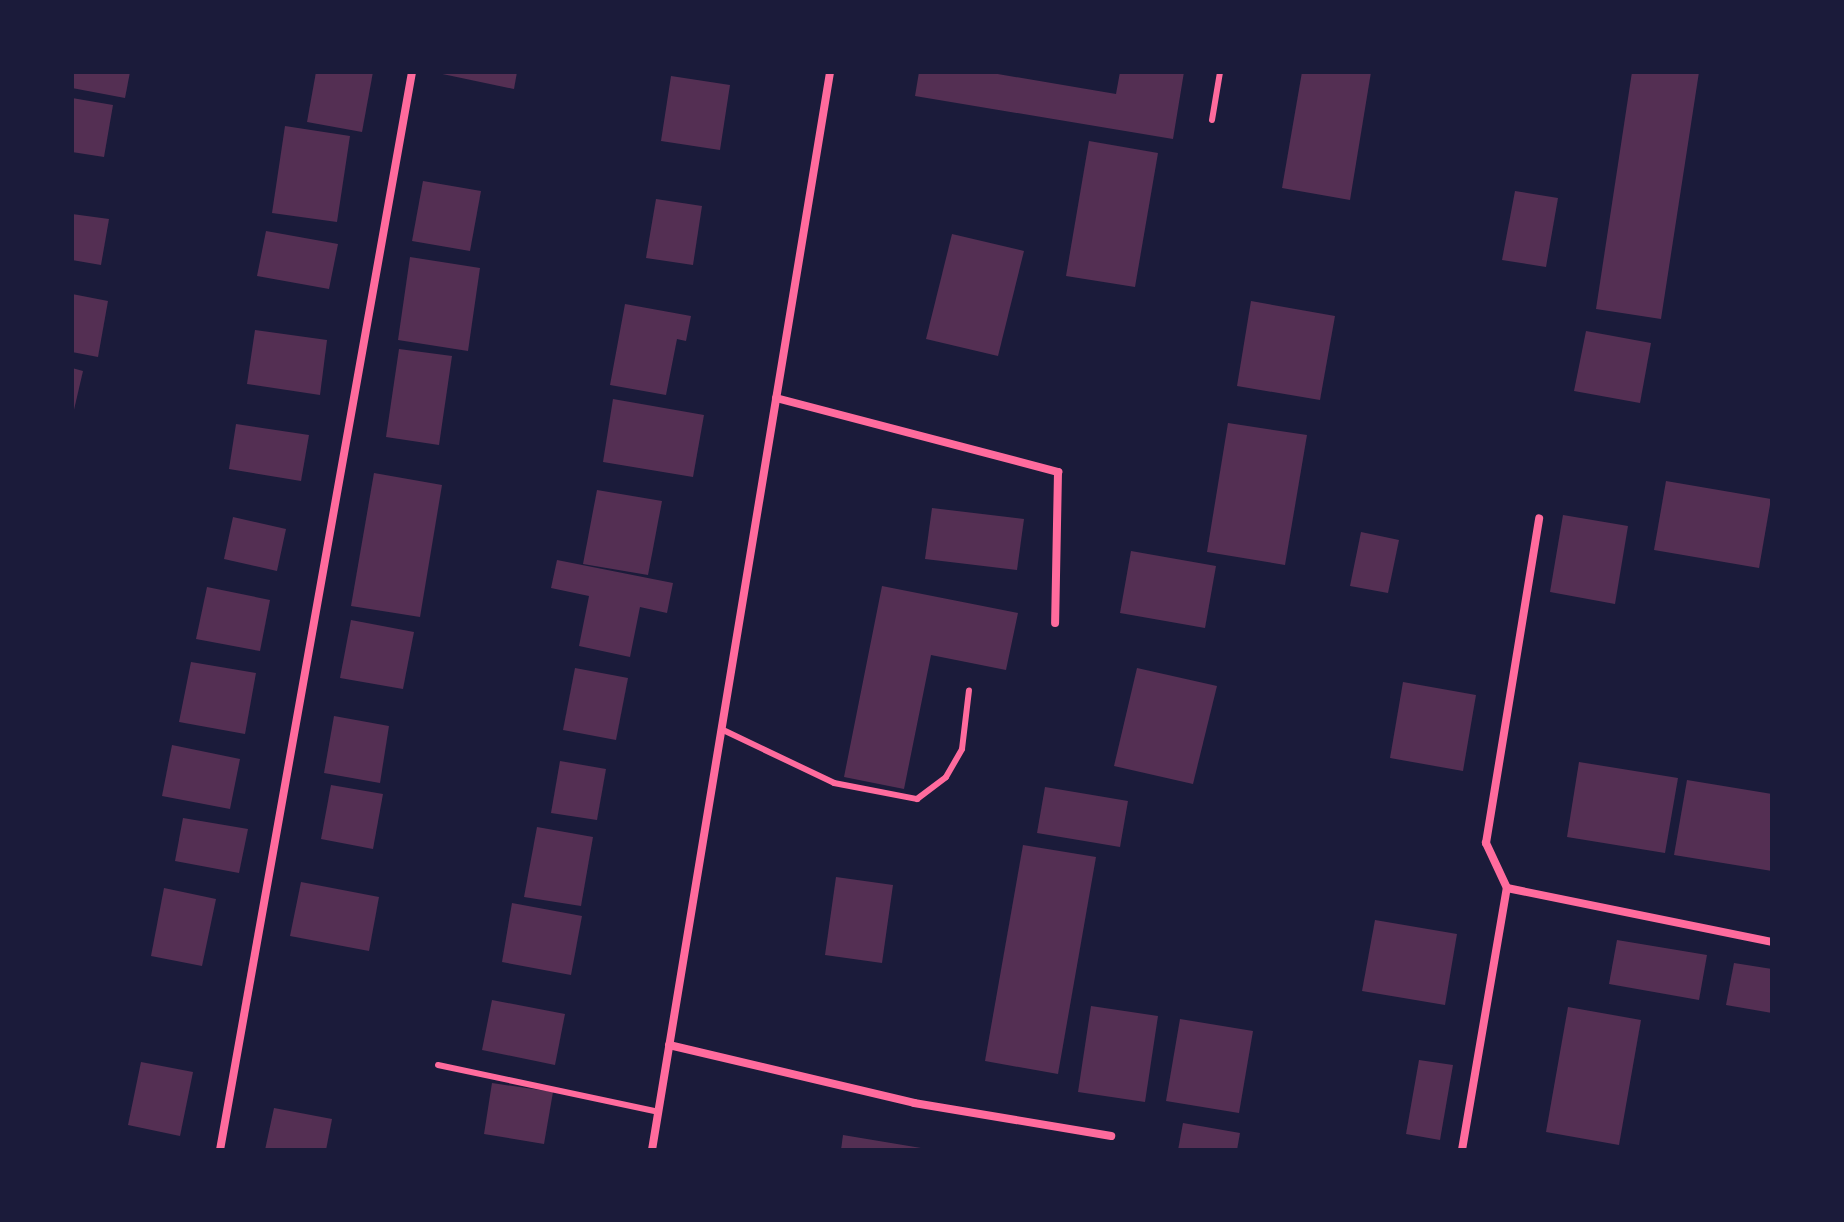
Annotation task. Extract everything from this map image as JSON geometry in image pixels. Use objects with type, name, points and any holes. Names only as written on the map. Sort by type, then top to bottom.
[{"type":"street","points":[[220,1150],[412,72]]},
{"type":"street","points":[[652,1150],[830,72]]},
{"type":"street","points":[[776,398],[1058,472],[1055,623]]},
{"type":"street","points":[[1462,1150],[1507,888],[1486,843],[1539,518]]},
{"type":"street","points":[[1507,888],[1772,942]]},
{"type":"street","points":[[669,1045],[914,1103],[1111,1136]]},
{"type":"lane","points":[[1212,120],[1220,72]]},
{"type":"lane","points":[[721,729],[834,783],[917,799],[946,777],[962,749],[969,690]]},
{"type":"lane","points":[[438,1065],[659,1112]]},
{"type":"building","points":[[72,72],[130,72],[125,98],[72,88]]},
{"type":"building","points":[[316,72],[373,72],[362,132],[307,122]]},
{"type":"building","points":[[433,72],[517,72],[514,89]]},
{"type":"building","points":[[919,72],[986,72],[1116,94],[1120,72],[1184,72],[1173,139],[915,96]]},
{"type":"building","points":[[1302,72],[1371,72],[1350,200],[1282,188]]},
{"type":"building","points":[[1632,72],[1699,72],[1661,319],[1596,309]]},
{"type":"building","points":[[671,76],[730,85],[720,150],[661,141]]},
{"type":"building","points":[[72,98],[113,105],[104,157],[72,152]]},
{"type":"building","points":[[285,126],[350,136],[337,222],[272,213]]},
{"type":"building","points":[[1089,141],[1158,153],[1135,287],[1066,276]]},
{"type":"building","points":[[423,181],[481,191],[470,251],[412,241]]},
{"type":"building","points":[[1515,191],[1558,198],[1546,267],[1502,260]]},
{"type":"building","points":[[656,199],[702,206],[693,265],[646,258]]},
{"type":"building","points":[[72,214],[109,219],[101,265],[72,260]]},
{"type":"building","points":[[266,231],[338,244],[329,289],[257,276]]},
{"type":"building","points":[[952,234],[1024,251],[998,356],[926,339]]},
{"type":"building","points":[[410,257],[480,268],[468,351],[398,340]]},
{"type":"building","points":[[72,294],[108,301],[98,357],[72,352]]},
{"type":"building","points":[[1251,301],[1335,316],[1320,400],[1237,386]]},
{"type":"building","points":[[625,304],[691,316],[686,341],[677,339],[666,395],[610,385]]},
{"type":"building","points":[[255,330],[327,340],[320,395],[247,384]]},
{"type":"building","points":[[1586,331],[1651,343],[1640,403],[1574,391]]},
{"type":"building","points":[[399,349],[452,356],[439,445],[386,437]]},
{"type":"building","points":[[72,368],[83,371],[73,414],[72,414]]},
{"type":"building","points":[[613,399],[704,415],[693,477],[603,462]]},
{"type":"building","points":[[1228,423],[1307,435],[1285,565],[1207,552]]},
{"type":"building","points":[[236,424],[309,435],[301,481],[229,469]]},
{"type":"building","points":[[374,473],[442,485],[420,617],[351,606]]},
{"type":"building","points":[[1666,481],[1771,499],[1759,568],[1654,550]]},
{"type":"building","points":[[597,490],[662,501],[648,575],[583,564]]},
{"type":"building","points":[[932,508],[1024,519],[1017,570],[925,559]]},
{"type":"building","points":[[1563,515],[1628,526],[1615,604],[1550,592]]},
{"type":"building","points":[[233,517],[286,529],[277,571],[224,559]]},
{"type":"building","points":[[1361,532],[1399,540],[1388,593],[1350,586]]},
{"type":"building","points":[[1131,551],[1216,566],[1205,628],[1120,613]]},
{"type":"building","points":[[557,560],[673,583],[667,613],[640,607],[630,657],[579,646],[589,596],[551,588]]},
{"type":"building","points":[[882,586],[1018,613],[1006,670],[931,655],[904,789],[844,777]]},
{"type":"building","points":[[207,587],[270,600],[260,651],[196,639]]},
{"type":"building","points":[[351,620],[414,632],[403,689],[340,678]]},
{"type":"building","points":[[191,662],[256,673],[245,734],[179,722]]},
{"type":"building","points":[[575,668],[628,678],[616,740],[563,730]]},
{"type":"building","points":[[1137,668],[1217,686],[1193,784],[1114,766]]},
{"type":"building","points":[[1403,682],[1476,695],[1463,771],[1390,758]]},
{"type":"building","points":[[334,716],[389,726],[380,783],[324,773]]},
{"type":"building","points":[[172,745],[240,759],[230,809],[162,796]]},
{"type":"building","points":[[560,761],[606,769],[597,820],[551,813]]},
{"type":"building","points":[[1579,762],[1678,778],[1665,853],[1567,837]]},
{"type":"building","points":[[1687,780],[1772,794],[1772,871],[1674,855]]},
{"type":"building","points":[[331,785],[383,794],[373,849],[321,839]]},
{"type":"building","points":[[1045,787],[1128,801],[1120,847],[1037,833]]},
{"type":"building","points":[[183,818],[248,829],[239,873],[175,861]]},
{"type":"building","points":[[537,827],[593,837],[581,906],[524,897]]},
{"type":"building","points":[[1023,845],[1096,857],[1058,1074],[985,1061]]},
{"type":"building","points":[[836,877],[893,885],[882,963],[825,955]]},
{"type":"building","points":[[301,882],[379,897],[369,951],[290,936]]},
{"type":"building","points":[[164,888],[216,899],[202,966],[151,956]]},
{"type":"building","points":[[512,903],[582,916],[571,975],[502,962]]},
{"type":"building","points":[[1375,920],[1457,934],[1445,1005],[1362,991]]},
{"type":"building","points":[[1617,940],[1707,955],[1699,1000],[1609,984]]},
{"type":"building","points":[[1734,963],[1772,969],[1772,1013],[1726,1005]]},
{"type":"building","points":[[492,1000],[565,1014],[555,1065],[482,1050]]},
{"type":"building","points":[[1091,1006],[1158,1016],[1145,1102],[1078,1092]]},
{"type":"building","points":[[1568,1007],[1641,1020],[1619,1145],[1546,1132]]},
{"type":"building","points":[[1180,1019],[1253,1031],[1239,1113],[1166,1101]]},
{"type":"building","points":[[1419,1060],[1453,1065],[1440,1140],[1406,1134]]},
{"type":"building","points":[[141,1062],[193,1072],[180,1136],[128,1125]]},
{"type":"building","points":[[492,1083],[553,1092],[544,1144],[484,1134]]},
{"type":"building","points":[[274,1108],[332,1119],[326,1150],[265,1150]]},
{"type":"building","points":[[1183,1123],[1240,1133],[1237,1150],[1178,1150]]},
{"type":"building","points":[[843,1135],[921,1148],[921,1150],[841,1150]]}]
